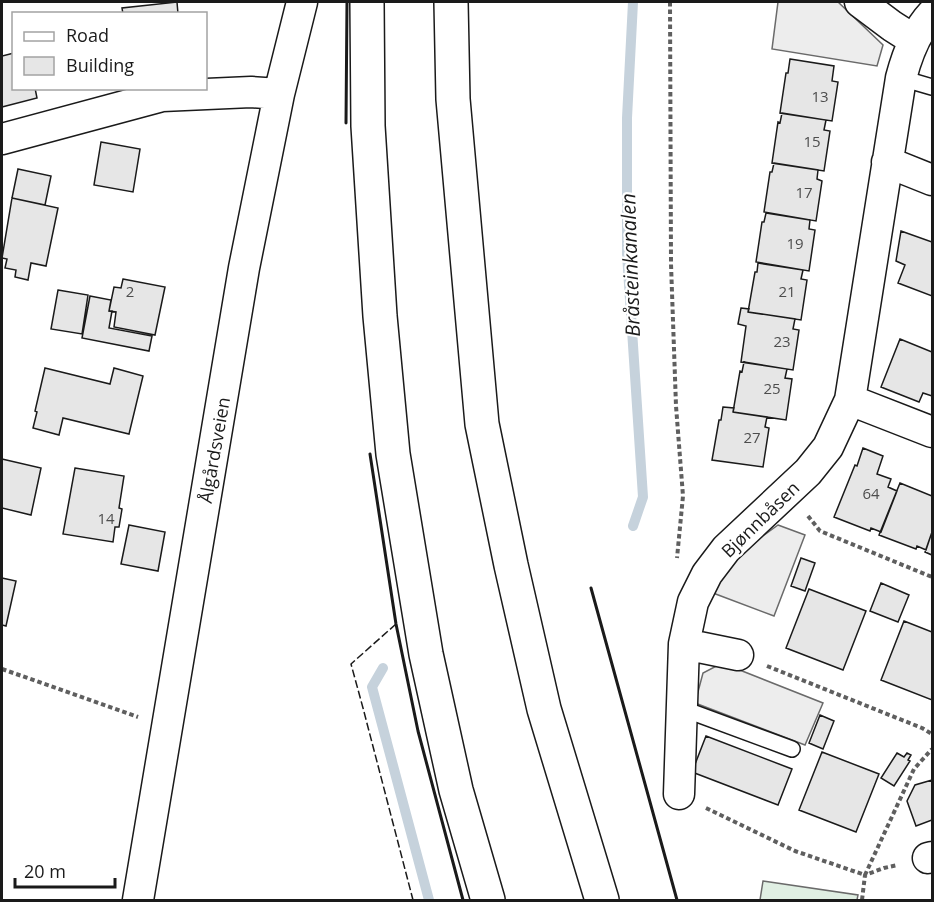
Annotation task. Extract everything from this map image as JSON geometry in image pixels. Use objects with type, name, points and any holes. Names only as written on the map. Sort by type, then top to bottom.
[{"type":"highway","points":[[367,2],[368,126],[372,198],[393,454],[426,654],[456,790],[488,900]]},
{"type":"highway","points":[[451,2],[453,99],[482,424],[544,709],[602,900]]},
{"type":"street","name":"Ålgårdsveien","points":[[138,900],[244,268],[279,94],[302,2]]},
{"type":"street","points":[[860,2],[914,40]]},
{"type":"street","name":"Bjønnbåsen","points":[[678,794],[684,644],[693,602],[707,574],[726,549],[808,472],[828,447],[850,400],[901,78],[906,57],[914,40],[933,14]]},
{"type":"street","points":[[2,139],[162,96],[251,92],[279,94]]},
{"type":"street","points":[[887,162],[933,180]]},
{"type":"street","points":[[850,400],[933,432]]},
{"type":"street","points":[[684,644],[738,655]]},
{"type":"lane","points":[[901,78],[933,87]]},
{"type":"lane","points":[[681,708],[792,749]]},
{"type":"path","points":[[670,2],[671,264],[682,496],[677,562]]},
{"type":"path","points":[[788,491],[820,531],[933,577]]},
{"type":"path","points":[[738,655],[933,734]]},
{"type":"path","points":[[2,669],[139,718],[168,724]]},
{"type":"path","points":[[862,900],[865,875],[914,769],[933,749]]},
{"type":"path","points":[[678,794],[795,851],[865,875]]},
{"type":"green space","points":[[763,881],[858,895],[857,900],[760,900]]},
{"type":"shaded area","points":[[778,2],[838,2],[883,45],[877,66],[772,49]]},
{"type":"shaded area","points":[[778,525],[805,535],[774,616],[713,593],[722,573],[745,549]]},
{"type":"shaded area","points":[[722,663],[823,703],[805,745],[695,703],[703,673]]},
{"type":"building","points":[[177,2],[178,12],[123,12],[122,8]]},
{"type":"building","points":[[12,54],[12,90],[35,90],[37,98],[2,107],[2,56]]},
{"type":"building","points":[[790,59],[834,66],[832,81],[838,82],[832,121],[780,113]]},
{"type":"building","points":[[782,113],[826,120],[824,130],[830,131],[824,171],[772,163],[778,122],[780,123]]},
{"type":"building","points":[[101,142],[140,149],[133,192],[94,185]]},
{"type":"building","points":[[774,163],[818,170],[817,179],[822,181],[816,221],[764,212],[770,172],[772,172]]},
{"type":"building","points":[[18,169],[51,176],[45,205],[12,198]]},
{"type":"building","points":[[12,198],[58,208],[46,266],[31,263],[28,280],[15,277],[16,270],[5,268],[7,259],[2,258]]},
{"type":"building","points":[[766,213],[810,220],[809,229],[815,230],[809,271],[756,262],[762,222],[764,222]]},
{"type":"building","points":[[901,231],[932,242],[932,296],[898,283],[905,265],[896,261]]},
{"type":"building","points":[[758,263],[803,270],[801,279],[807,280],[801,320],[748,312]]},
{"type":"building","points":[[123,279],[165,287],[155,335],[114,327],[116,312],[109,311],[114,287],[121,288]]},
{"type":"building","points":[[58,290],[88,295],[82,334],[51,329]]},
{"type":"building","points":[[90,296],[111,300],[109,328],[152,336],[149,351],[82,338]]},
{"type":"building","points":[[741,308],[749,309],[748,312],[795,319],[793,329],[799,330],[793,370],[741,362],[746,326],[738,324]]},
{"type":"building","points":[[900,339],[932,352],[932,396],[923,393],[919,402],[881,387]]},
{"type":"building","points":[[744,362],[787,369],[785,378],[792,379],[786,420],[733,412],[740,371],[742,372]]},
{"type":"building","points":[[45,368],[110,384],[114,368],[143,376],[129,434],[63,418],[59,435],[33,428]]},
{"type":"building","points":[[723,407],[734,408],[733,412],[767,417],[765,427],[769,428],[763,467],[712,460]]},
{"type":"building","points":[[863,448],[883,456],[877,474],[891,479],[888,487],[897,491],[881,532],[871,528],[870,531],[834,517]]},
{"type":"building","points":[[2,459],[41,468],[31,515],[2,508]]},
{"type":"building","points":[[75,468],[124,476],[119,508],[122,509],[119,527],[115,527],[113,542],[63,534]]},
{"type":"building","points":[[900,483],[932,496],[932,532],[926,550],[917,546],[916,549],[879,535]]},
{"type":"building","points":[[129,525],[165,532],[158,571],[121,564]]},
{"type":"building","points":[[932,532],[932,555],[925,552]]},
{"type":"building","points":[[801,558],[815,563],[805,591],[791,586]]},
{"type":"building","points":[[2,578],[16,581],[6,626],[2,625]]},
{"type":"building","points":[[881,583],[909,595],[898,622],[870,611]]},
{"type":"building","points":[[809,589],[866,611],[843,670],[786,648]]},
{"type":"building","points":[[904,621],[932,632],[932,700],[881,680]]},
{"type":"building","points":[[820,715],[834,721],[823,749],[809,743]]},
{"type":"building","points":[[706,736],[792,769],[778,805],[692,772]]},
{"type":"building","points":[[822,752],[879,774],[856,832],[799,810]]},
{"type":"building","points":[[897,753],[904,757],[907,753],[911,755],[908,760],[910,761],[894,786],[881,778]]},
{"type":"building","points":[[932,780],[932,820],[916,826],[907,801],[915,785]]},
{"type":"waterway","name":"Bråsteinkanalen","points":[[633,2],[627,118],[627,254],[643,497],[633,526]]},
{"type":"waterway","points":[[383,668],[372,687],[429,900]]},
{"type":"fence","points":[[396,624],[351,664],[413,900]]},
{"type":"wall","points":[[346,123],[347,2]]},
{"type":"wall","points":[[370,454],[396,624],[418,731],[463,900]]},
{"type":"wall","points":[[591,588],[677,900]]}]
